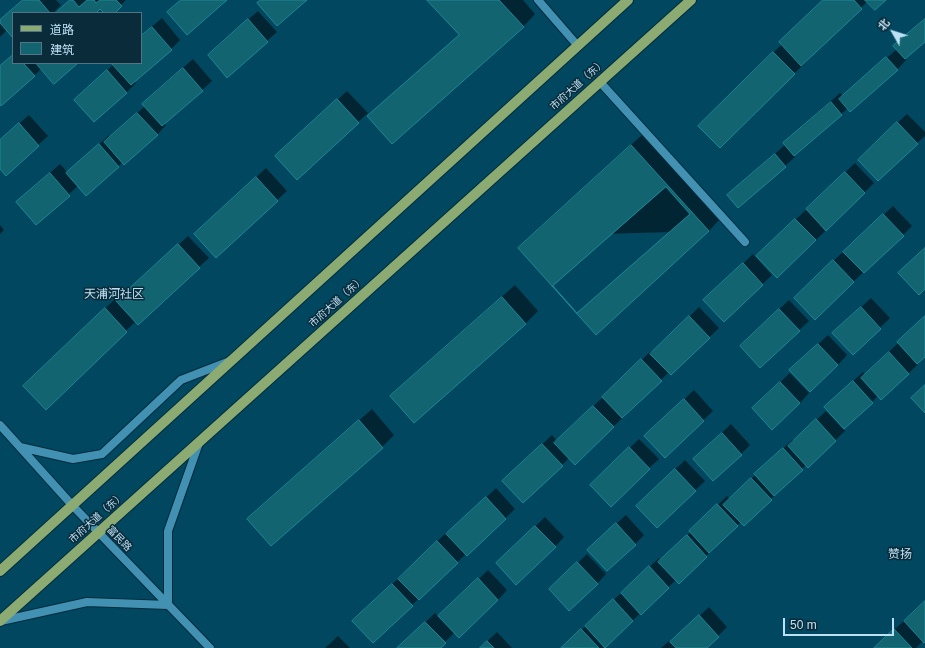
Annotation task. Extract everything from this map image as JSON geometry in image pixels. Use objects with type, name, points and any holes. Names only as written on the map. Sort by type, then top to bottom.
[{"type":"main road","points":[[0,571],[628,0]]},
{"type":"main road","name":"市府大道（东）","points":[[0,621],[691,0]]},
{"type":"street","points":[[538,0],[578,46]]},
{"type":"street","points":[[600,82],[745,242]]},
{"type":"street","points":[[19,446],[73,459],[102,454],[181,380],[232,360]]},
{"type":"street","name":"富民路","points":[[0,425],[72,505],[210,648]]},
{"type":"street","points":[[0,621],[87,602],[168,605],[168,531],[200,442]]},
{"type":"building","points":[[23,0],[39,0],[49,12],[12,12],[12,37],[0,23],[0,20]]},
{"type":"building","points":[[70,0],[73,0],[79,7],[87,0],[94,0],[96,3],[100,0],[116,0],[122,6],[116,12],[103,12],[100,9],[97,12],[57,12]]},
{"type":"building","points":[[181,0],[227,0],[187,35],[167,12]]},
{"type":"building","points":[[261,0],[307,0],[277,26],[257,3]]},
{"type":"building","points":[[427,0],[499,0],[524,27],[392,144],[367,116],[459,35]]},
{"type":"building","points":[[823,0],[854,0],[862,9],[801,66],[779,42]]},
{"type":"building","points":[[865,0],[886,0],[875,10]]},
{"type":"building","points":[[248,19],[268,42],[227,78],[208,55]]},
{"type":"building","points":[[925,19],[925,42],[905,59],[893,46]]},
{"type":"building","points":[[152,27],[172,50],[131,85],[112,64],[142,64],[142,35]]},
{"type":"building","points":[[773,52],[795,74],[720,148],[698,126]]},
{"type":"building","points":[[12,56],[12,64],[24,64],[35,76],[1,106],[0,104],[0,66]]},
{"type":"building","points":[[886,57],[898,70],[850,112],[839,99]]},
{"type":"building","points":[[37,64],[77,64],[54,84]]},
{"type":"building","points":[[183,68],[203,91],[162,126],[142,104]]},
{"type":"building","points":[[107,70],[127,93],[94,122],[74,100]]},
{"type":"building","points":[[337,99],[359,123],[297,180],[275,156]]},
{"type":"building","points":[[831,102],[842,115],[794,156],[783,143]]},
{"type":"building","points":[[137,113],[158,135],[124,165],[104,142]]},
{"type":"building","points":[[897,122],[918,144],[878,181],[858,160]]},
{"type":"building","points":[[19,123],[39,146],[6,176],[0,169],[0,140]]},
{"type":"building","points":[[99,144],[119,167],[86,196],[66,173]]},
{"type":"building","points":[[631,145],[709,231],[596,335],[518,248]]},
{"type":"building","points":[[775,154],[786,167],[738,208],[727,195]]},
{"type":"building","points":[[845,172],[865,193],[826,231],[806,209]]},
{"type":"building","points":[[50,173],[70,196],[36,225],[16,202]]},
{"type":"building","points":[[256,177],[278,201],[216,258],[194,234]]},
{"type":"building","points":[[666,187],[690,214],[577,313],[553,286]]},
{"type":"building","points":[[883,214],[904,236],[864,273],[843,252]]},
{"type":"building","points":[[795,219],[816,240],[777,278],[756,256]]},
{"type":"building","points":[[178,244],[200,268],[138,325],[116,301]]},
{"type":"building","points":[[925,248],[925,289],[919,295],[898,273]]},
{"type":"building","points":[[833,260],[854,282],[815,320],[794,298]]},
{"type":"building","points":[[743,263],[763,285],[724,322],[703,300]]},
{"type":"building","points":[[502,297],[526,324],[414,423],[390,396]]},
{"type":"building","points":[[861,307],[881,329],[853,355],[832,333]]},
{"type":"building","points":[[105,308],[127,332],[46,410],[23,386]]},
{"type":"building","points":[[779,309],[800,331],[760,368],[740,346]]},
{"type":"building","points":[[689,316],[710,338],[671,375],[650,354]]},
{"type":"building","points":[[925,316],[925,357],[917,364],[897,342]]},
{"type":"building","points":[[818,344],[838,365],[810,392],[789,370]]},
{"type":"building","points":[[889,352],[909,374],[881,400],[861,378]]},
{"type":"building","points":[[641,359],[662,381],[622,418],[602,397]]},
{"type":"building","points":[[853,381],[873,403],[844,429],[824,407]]},
{"type":"building","points":[[780,382],[800,403],[772,430],[752,408]]},
{"type":"building","points":[[925,385],[925,413],[911,398]]},
{"type":"building","points":[[684,399],[704,421],[665,458],[644,436]]},
{"type":"building","points":[[593,406],[614,427],[575,465],[554,443]]},
{"type":"building","points":[[816,419],[836,441],[808,468],[788,446]]},
{"type":"building","points":[[359,420],[383,448],[271,546],[247,519]]},
{"type":"building","points":[[722,433],[742,455],[713,481],[693,459]]},
{"type":"building","points":[[542,444],[563,466],[523,503],[502,481]]},
{"type":"building","points":[[629,447],[650,469],[611,507],[590,485]]},
{"type":"building","points":[[783,448],[803,470],[774,496],[754,474]]},
{"type":"building","points":[[675,469],[696,491],[657,528],[636,506]]},
{"type":"building","points":[[751,478],[772,500],[744,526],[723,505]]},
{"type":"building","points":[[486,497],[506,519],[467,556],[446,534]]},
{"type":"building","points":[[717,504],[738,526],[709,553],[689,531]]},
{"type":"building","points":[[616,523],[636,545],[607,571],[587,550]]},
{"type":"building","points":[[535,526],[556,547],[516,585],[496,563]]},
{"type":"building","points":[[687,535],[707,557],[679,584],[658,562]]},
{"type":"building","points":[[437,541],[458,563],[419,600],[398,579]]},
{"type":"building","points":[[577,562],[598,584],[569,611],[549,589]]},
{"type":"building","points":[[649,566],[669,588],[641,615],[621,593]]},
{"type":"building","points":[[478,578],[498,600],[459,638],[438,616]]},
{"type":"building","points":[[392,584],[413,606],[373,643],[352,621]]},
{"type":"building","points":[[613,599],[633,621],[605,648],[585,626]]},
{"type":"building","points":[[925,601],[925,642],[924,643],[904,621]]},
{"type":"building","points":[[699,615],[719,637],[707,648],[676,648],[670,642]]},
{"type":"building","points":[[425,622],[446,643],[441,648],[397,648]]},
{"type":"building","points":[[581,629],[599,648],[561,648]]},
{"type":"building","points":[[894,629],[912,648],[874,648]]},
{"type":"building","points":[[487,641],[494,648],[480,648]]},
{"type":"district","name":"天浦河社区","points":[[114,295]]},
{"type":"district","name":"赞扬","points":[[900,555]]}]
